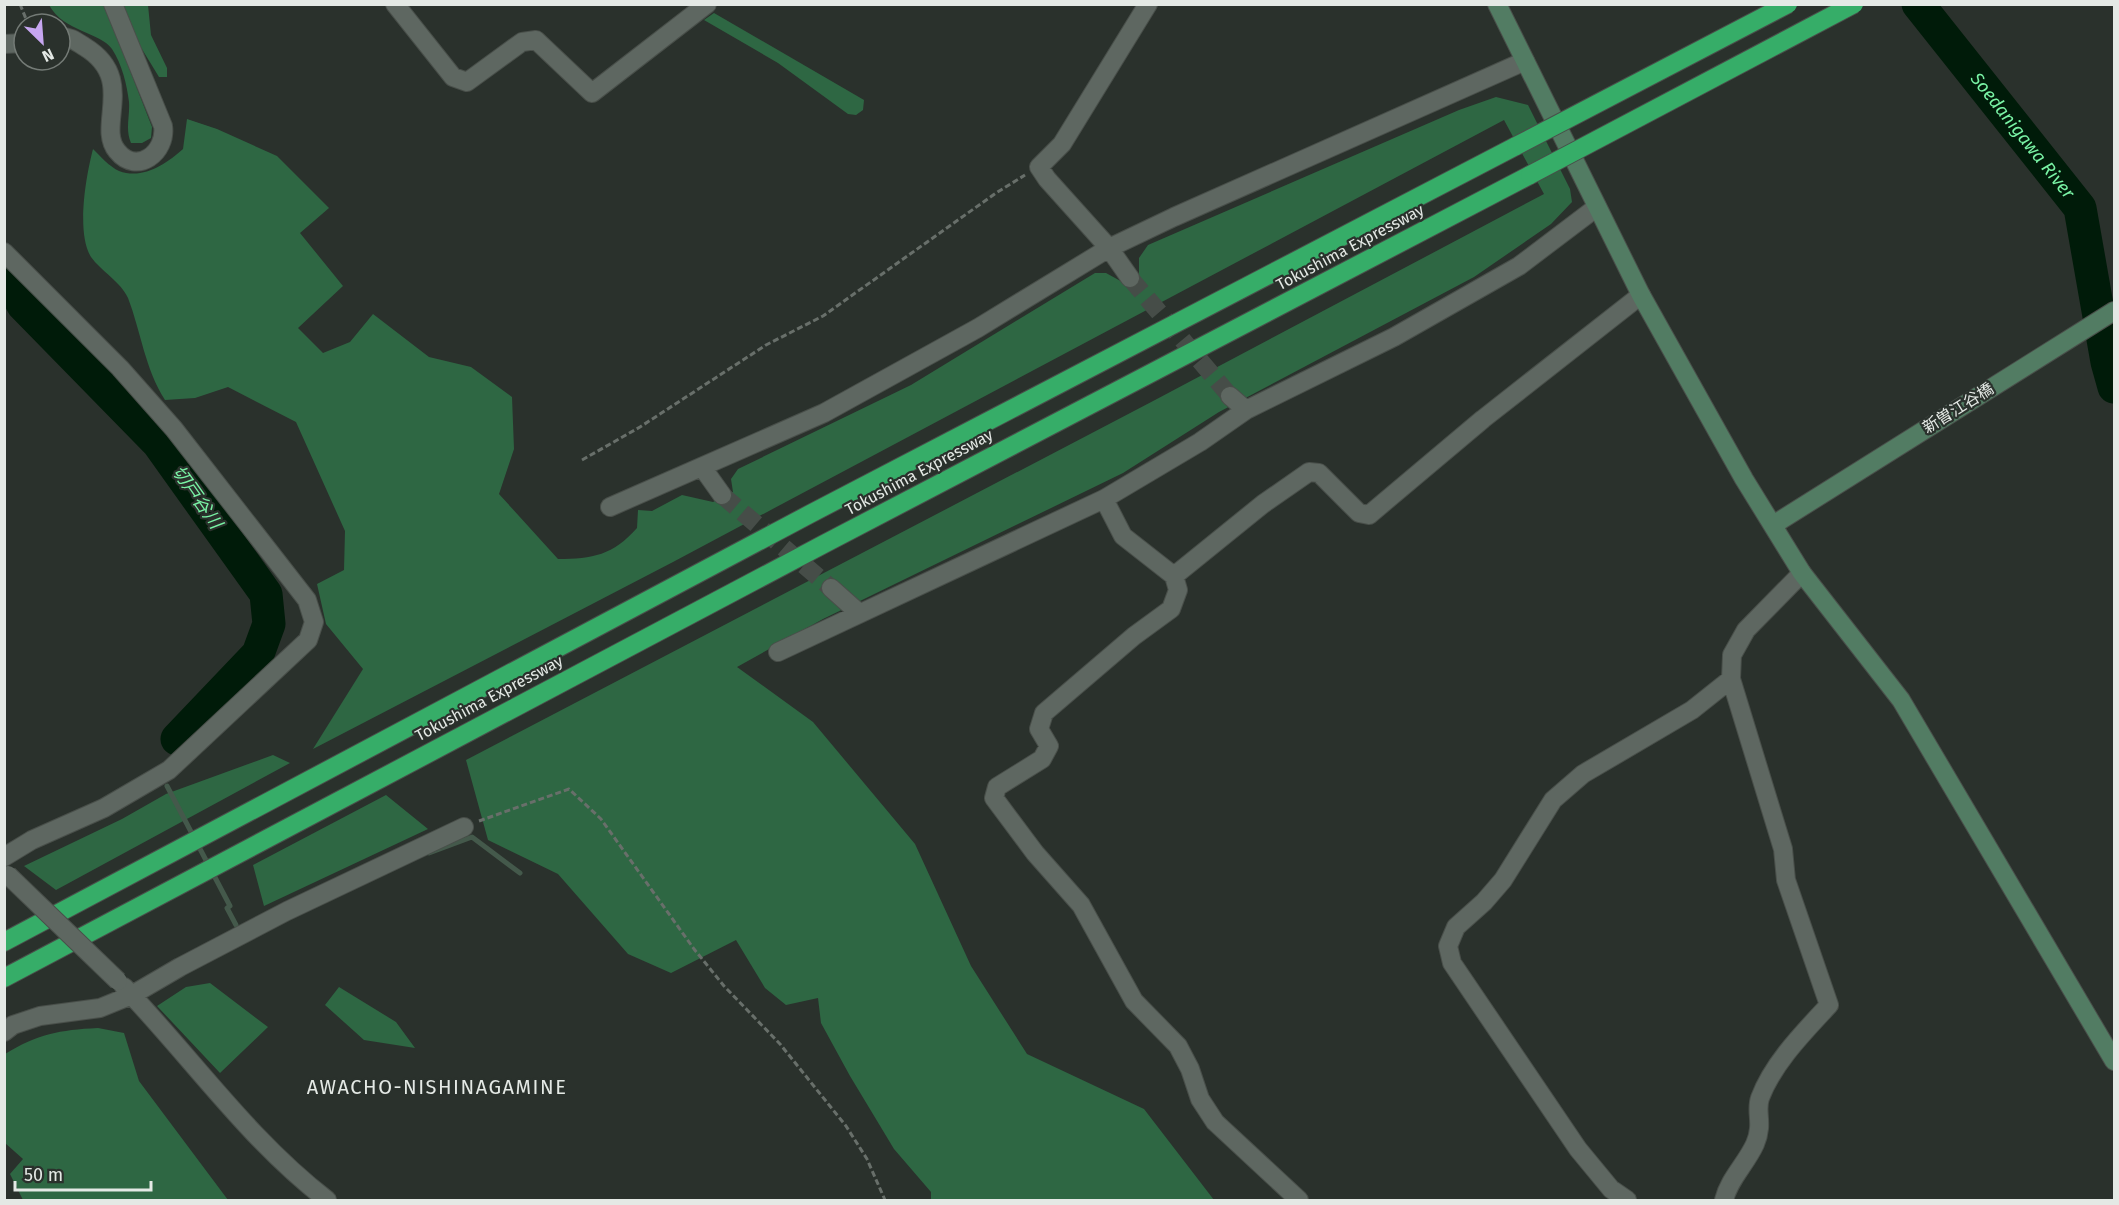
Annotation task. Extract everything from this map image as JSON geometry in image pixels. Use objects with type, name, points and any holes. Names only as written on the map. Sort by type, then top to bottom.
[{"type":"highway","name":"Tokushima Expressway","points":[[4,942],[810,514],[1788,4]]},
{"type":"highway","name":"Tokushima Expressway","points":[[4,978],[824,544],[1854,4]]},
{"type":"street","points":[[72,39],[94,53],[108,70],[114,104],[111,134],[116,150],[131,160],[147,160],[153,156],[163,142],[164,126],[112,4]]},
{"type":"street","points":[[395,4],[453,77],[467,82],[522,42],[536,40],[592,93],[704,5]]},
{"type":"street","points":[[1130,278],[1109,248],[1039,167],[1062,144],[1148,4]]},
{"type":"street","points":[[1497,4],[1641,295],[1687,382],[1802,573],[1901,700],[2115,1061]]},
{"type":"street","points":[[610,507],[834,407],[978,328],[1109,248],[1184,212],[1525,61]]},
{"type":"street","points":[[778,652],[1104,499],[1200,442],[1246,410],[1394,337],[1498,278],[1518,266],[1597,207]]},
{"type":"street","points":[[4,252],[120,368],[174,429],[307,600],[314,622],[308,640],[169,770],[104,808],[32,840],[4,857]]},
{"type":"street","points":[[1174,576],[1263,504],[1309,472],[1319,473],[1359,513],[1369,515],[1483,419],[1641,295]]},
{"type":"street","name":"新曽江谷橋","points":[[1773,525],[2115,311]]},
{"type":"street","points":[[1230,396],[1246,410]]},
{"type":"street","points":[[702,467],[722,495]]},
{"type":"street","points":[[1104,499],[1122,536],[1174,576],[1178,590],[1171,609],[1134,636],[1044,713],[1039,729],[1048,746],[1042,759],[997,787],[994,798],[1035,853],[1081,905],[1134,1000],[1178,1046],[1190,1069],[1200,1099],[1215,1122],[1299,1200]]},
{"type":"street","points":[[1724,1200],[1727,1187],[1754,1146],[1761,1128],[1759,1100],[1782,1060],[1829,1005],[1786,880],[1784,849],[1731,679],[1732,655],[1746,630],[1802,573]]},
{"type":"street","points":[[831,588],[859,613]]},
{"type":"street","points":[[1627,1200],[1611,1189],[1578,1149],[1452,963],[1448,946],[1456,927],[1484,902],[1503,880],[1553,800],[1565,788],[1583,774],[1692,710],[1731,679]]},
{"type":"street","points":[[4,1032],[13,1025],[40,1016],[100,1008],[132,995],[287,911],[464,827]]},
{"type":"street","points":[[6,874],[132,995],[251,1132],[304,1183],[327,1200]]},
{"type":"path","points":[[582,460],[640,427],[766,345],[823,316],[996,193],[1039,167]]},
{"type":"path","points":[[464,827],[569,789],[601,819],[694,949],[724,986],[780,1044],[846,1126],[867,1159],[885,1200]]},
{"type":"green space","points":[[49,5],[148,5],[151,35],[167,68],[167,77],[159,77],[137,41],[117,37],[152,127],[151,138],[142,143],[131,143],[128,133],[127,89],[112,49],[106,43],[72,26],[72,12],[54,12]]},
{"type":"green space","points":[[714,13],[864,100],[863,110],[856,115],[848,114],[778,63],[704,20]]},
{"type":"green space","points":[[1496,97],[1528,105],[1570,189],[1572,202],[1551,224],[1474,277],[1219,412],[1123,473],[823,619],[737,667],[813,722],[915,844],[971,966],[1027,1054],[1144,1109],[1214,1200],[931,1200],[931,1192],[894,1149],[850,1076],[821,1023],[818,998],[786,1005],[765,988],[736,940],[671,973],[628,954],[558,874],[488,840],[466,760],[1544,194],[1504,120],[673,562],[313,749],[363,669],[326,624],[317,584],[344,570],[345,531],[296,422],[228,387],[195,398],[165,400],[148,363],[128,298],[121,287],[91,257],[86,247],[84,234],[85,189],[93,149],[119,171],[145,172],[162,165],[183,149],[187,119],[217,129],[277,156],[329,208],[300,233],[343,286],[298,328],[323,353],[350,342],[373,314],[429,357],[471,367],[512,397],[514,449],[499,494],[558,559],[582,558],[611,550],[628,537],[637,528],[638,510],[652,511],[682,495],[713,502],[733,492],[731,479],[738,469],[911,385],[1095,273],[1106,273],[1126,284],[1139,277],[1139,258],[1148,245],[1459,110]]},
{"type":"green space","points":[[273,755],[290,763],[56,890],[24,866],[122,819],[166,794]]},
{"type":"green space","points":[[386,795],[428,829],[264,906],[253,865]]},
{"type":"green space","points":[[210,983],[268,1027],[220,1073],[157,1006],[186,987]]},
{"type":"green space","points":[[339,987],[396,1022],[415,1048],[364,1040],[325,1005]]},
{"type":"green space","points":[[98,1028],[124,1033],[139,1081],[228,1200],[23,1200],[10,1174],[23,1159],[5,1143],[5,1054],[49,1034]]},
{"type":"waterway","name":"Soedanigawa River","points":[[1918,4],[2080,208],[2107,362],[2114,387]]},
{"type":"waterway","name":"切戸谷川","points":[[4,272],[23,305],[158,443],[266,594],[269,624],[258,654],[177,739]]},
{"type":"waterway","points":[[167,786],[230,906],[227,908],[236,925]]},
{"type":"waterway","points":[[429,853],[472,837],[520,873]]},
{"type":"tunnel","points":[[1130,278],[1230,396]]},
{"type":"tunnel","points":[[722,495],[831,588]]},
{"type":"district","name":"AWACHO-NISHINAGAMINE","points":[[437,1087]]}]
